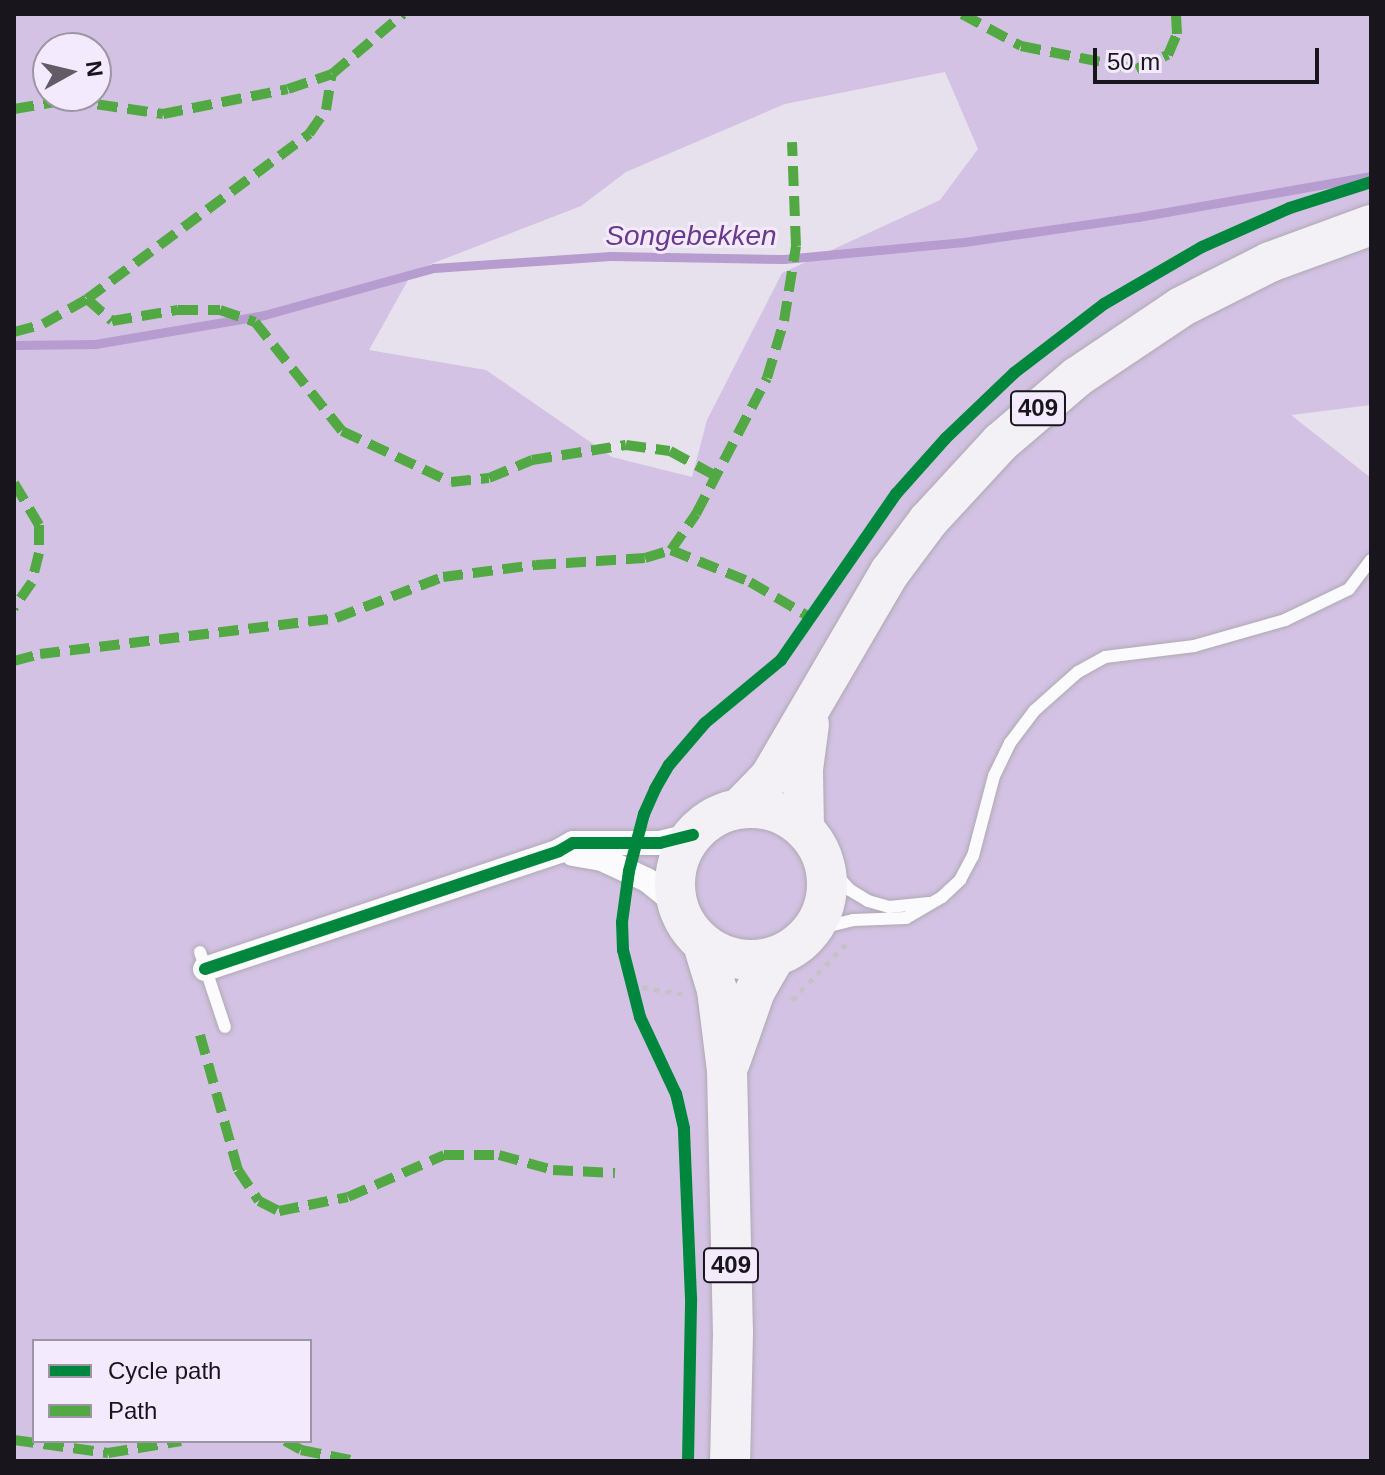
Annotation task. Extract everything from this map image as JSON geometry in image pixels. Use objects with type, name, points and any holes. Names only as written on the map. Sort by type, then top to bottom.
[{"type":"main road","name":"409","points":[[693,835],[713,817],[740,808],[770,777],[810,712],[838,656],[890,572],[964,480],[1041,405],[1128,340],[1181,307],[1270,262],[1371,225]]},
{"type":"main road","name":"409","points":[[727,1070],[755,991],[775,957],[802,942],[813,930],[826,898],[814,846],[803,769],[810,712]]},
{"type":"main road","points":[[740,808],[775,811],[814,846]]},
{"type":"main road","points":[[677,904],[676,868],[693,835]]},
{"type":"main road","name":"409","points":[[677,904],[683,919],[703,944],[717,990],[727,1070],[733,1333],[730,1461]]},
{"type":"main road","points":[[703,944],[730,958],[745,961],[775,957]]},
{"type":"street","points":[[203,960],[581,842],[660,843],[693,835]]},
{"type":"street","points":[[559,851],[602,859],[647,880],[677,904]]},
{"type":"lane","points":[[813,930],[853,920],[906,918],[932,903],[968,868],[994,776],[1023,725],[1063,683],[1105,657],[1194,646],[1285,620],[1349,589],[1371,560]]},
{"type":"lane","points":[[814,846],[850,890],[868,901],[889,907],[932,903]]},
{"type":"lane","points":[[203,960],[225,1027]]},
{"type":"path","points":[[627,974],[633,996]]},
{"type":"shaded area","points":[[14,14],[1371,14],[1371,405],[1291,415],[1371,478],[1371,1461],[14,1461]],"holes":[[[945,72],[978,149],[940,200],[782,273],[707,420],[692,477],[612,457],[486,370],[369,350],[413,271],[581,206],[626,172],[785,104]]]},
{"type":"waterway","name":"Songebekken","points":[[14,345],[95,344],[264,315],[434,268],[611,256],[784,259],[964,242],[1138,217],[1371,176]]},
{"type":"marked path","points":[[14,109],[68,100],[163,114],[288,89],[332,74],[403,14]]},
{"type":"marked path","points":[[962,14],[1021,46],[1136,69],[1168,55],[1177,34],[1176,14]]},
{"type":"marked path","points":[[14,332],[43,324],[87,299],[309,134],[326,110],[332,74]]},
{"type":"marked path","points":[[14,661],[40,654],[336,618],[443,577],[536,565],[645,558],[671,550],[696,514],[767,378],[784,321],[796,246],[792,142]]},
{"type":"marked path","points":[[87,299],[112,321],[178,310],[220,310],[255,322],[342,431],[451,482],[489,478],[532,460],[626,445],[670,451],[716,476]]},
{"type":"marked path","points":[[14,483],[39,525],[39,553],[32,582],[14,608]]},
{"type":"marked path","points":[[671,550],[750,582],[811,618]]},
{"type":"marked path","points":[[200,1035],[238,1170],[259,1201],[279,1211],[348,1197],[444,1155],[499,1155],[553,1170],[615,1173]]},
{"type":"marked path","points":[[14,1440],[32,1442]]},
{"type":"marked path","points":[[36,1443],[108,1453],[169,1443]]},
{"type":"marked path","points":[[289,1443],[301,1450],[355,1461]]},
{"type":"cycle path","points":[[688,1461],[691,1298],[684,1128],[676,1094],[640,1017],[623,950],[622,922],[629,871],[644,814],[655,789],[669,765],[705,723],[781,660],[896,494],[946,438],[1014,373],[1104,304],[1202,247],[1290,208],[1371,182]]},
{"type":"cycle path","points":[[205,969],[559,851],[573,843],[660,843],[693,835]]}]
